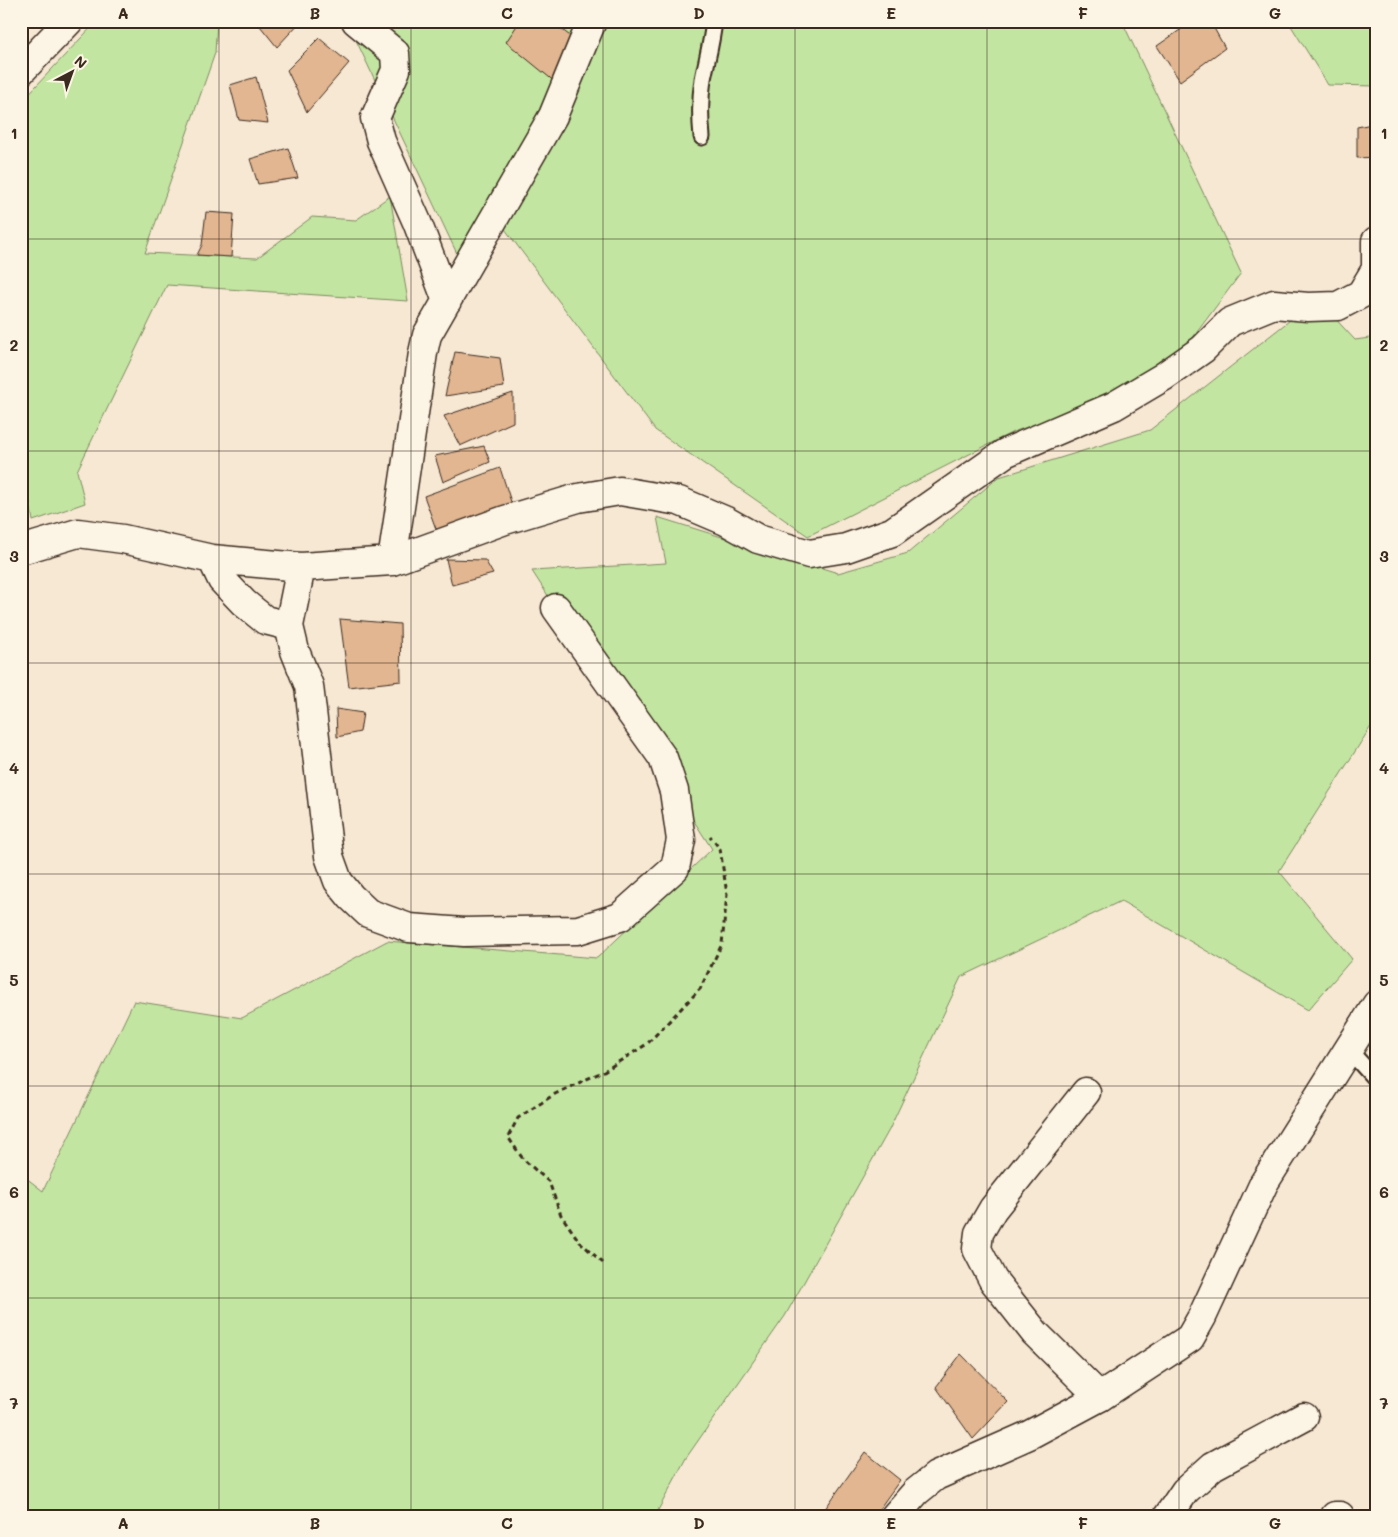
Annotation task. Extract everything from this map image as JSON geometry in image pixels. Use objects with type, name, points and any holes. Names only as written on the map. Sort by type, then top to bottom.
[{"type":"street","points":[[21,71],[69,21]]},
{"type":"street","points":[[356,21],[395,53],[396,70],[375,118],[381,141],[417,222],[447,301]]},
{"type":"street","points":[[392,560],[427,335],[553,116],[592,21]]},
{"type":"street","points":[[21,550],[78,534],[123,539],[212,559],[301,567],[392,560],[505,520],[578,498],[620,491],[679,501],[726,521],[758,539],[809,554],[846,548],[892,532],[1005,453],[1114,406],[1155,382],[1203,349],[1230,322],[1274,304],[1308,307],[1338,306],[1361,294],[1376,269],[1376,241]]},
{"type":"street","points":[[212,559],[222,580],[244,603],[265,620],[289,626]]},
{"type":"street","points":[[301,567],[289,626],[295,651],[309,686],[329,856],[338,881],[368,913],[409,928],[464,932],[578,930],[620,917],[675,868],[681,840],[674,791],[663,758],[556,608]]},
{"type":"street","points":[[895,1516],[916,1492],[936,1476],[1029,1435],[1100,1397],[1190,1338],[1202,1318],[1264,1183],[1377,1004]]},
{"type":"street","points":[[1086,1092],[993,1209],[979,1233],[977,1249],[993,1280],[1035,1333],[1100,1397]]},
{"type":"street","points":[[1168,1516],[1184,1491],[1213,1466],[1231,1454],[1304,1417]]},
{"type":"street","points":[[1335,1516],[1340,1516]]},
{"type":"lane","points":[[702,137],[700,117],[703,79],[711,47],[714,21]]},
{"type":"lane","points":[[1348,1049],[1377,1081]]},
{"type":"path","points":[[603,1263],[579,1240],[561,1215],[549,1182],[523,1159],[508,1136],[518,1118],[555,1094],[604,1072],[647,1044],[700,989],[722,944],[727,894],[720,849],[708,834]]},
{"type":"green space","points":[[97,21],[217,21],[215,53],[145,253],[257,258],[312,217],[356,220],[390,196],[408,301],[167,285],[77,471],[85,503],[33,521],[21,450],[21,102]]},
{"type":"green space","points":[[347,21],[1122,21],[1241,273],[1162,379],[1013,432],[808,536],[655,430],[493,213],[460,260]]},
{"type":"green space","points":[[1288,21],[1377,21],[1377,86],[1328,85]]},
{"type":"green space","points":[[1317,299],[1355,340],[1377,337],[1377,717],[1279,871],[1352,959],[1308,1010],[1121,901],[961,977],[889,1130],[785,1316],[686,1458],[655,1516],[21,1516],[21,1174],[43,1191],[134,1001],[242,1018],[387,941],[597,958],[712,849],[532,571],[666,563],[657,517],[838,573],[908,553],[999,477],[1150,430]]},
{"type":"building","points":[[34,21],[57,21],[51,31]]},
{"type":"building","points":[[256,21],[301,21],[277,47]]},
{"type":"building","points":[[520,21],[551,21],[579,43],[555,82],[506,42]]},
{"type":"building","points":[[1193,21],[1210,21],[1225,48],[1180,81],[1157,46]]},
{"type":"building","points":[[319,38],[349,63],[307,112],[287,70]]},
{"type":"building","points":[[256,77],[268,123],[239,120],[230,85]]},
{"type":"building","points":[[1377,123],[1377,157],[1357,158],[1357,127]]},
{"type":"building","points":[[288,148],[298,178],[258,184],[250,159]]},
{"type":"building","points":[[206,212],[234,214],[231,257],[197,255],[202,245]]},
{"type":"building","points":[[455,352],[500,358],[504,387],[445,396]]},
{"type":"building","points":[[513,393],[513,422],[460,446],[444,416]]},
{"type":"building","points":[[484,446],[490,462],[443,482],[435,456]]},
{"type":"building","points":[[500,468],[513,508],[453,532],[436,529],[424,496]]},
{"type":"building","points":[[446,559],[485,560],[493,574],[452,585]]},
{"type":"building","points":[[340,619],[400,624],[401,681],[349,687]]},
{"type":"building","points":[[336,709],[363,713],[360,732],[337,737]]},
{"type":"building","points":[[961,1354],[1008,1402],[973,1439],[936,1387]]},
{"type":"building","points":[[865,1452],[900,1480],[874,1516],[820,1516]]}]
